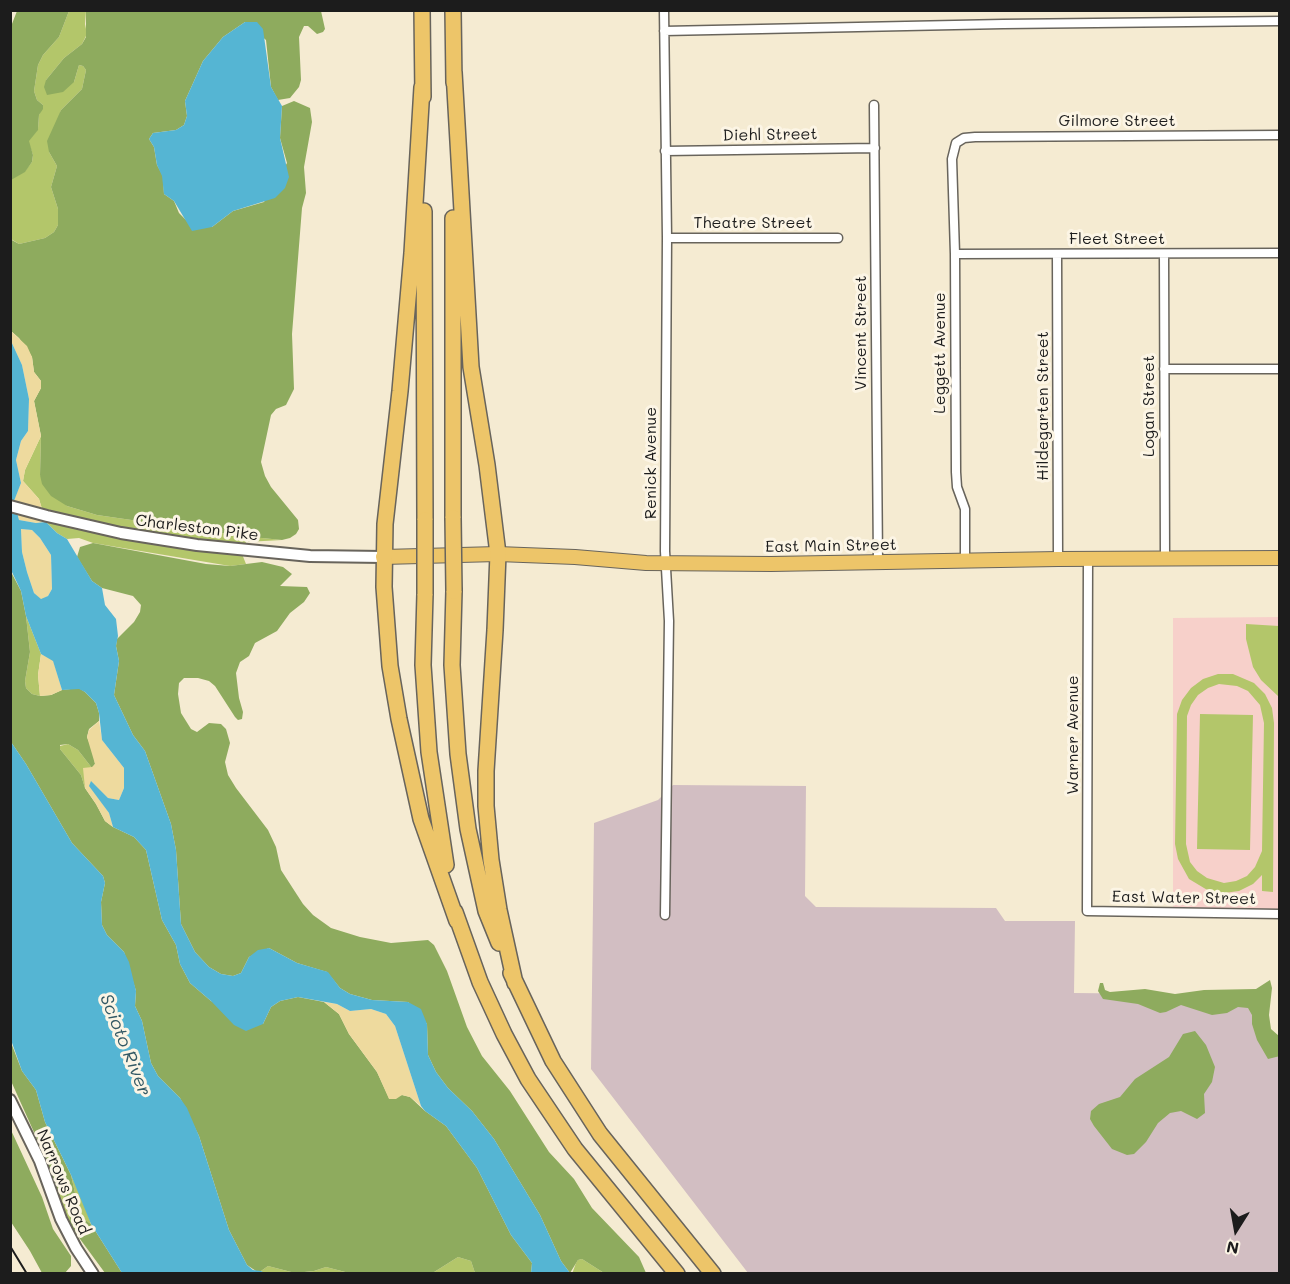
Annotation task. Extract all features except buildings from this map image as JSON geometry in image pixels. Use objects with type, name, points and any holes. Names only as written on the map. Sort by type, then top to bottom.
[{"type":"highway","points":[[422,10],[425,520],[423,665],[429,752],[441,840],[457,921]]},
{"type":"highway","points":[[453,10],[454,591],[452,665],[458,754],[468,829],[486,911],[515,983],[553,1061],[600,1134],[713,1274]]},
{"type":"highway","points":[[454,72],[471,367],[487,465],[498,554],[486,806],[499,910],[515,983]]},
{"type":"highway","points":[[423,87],[412,253],[383,558],[390,666],[399,719],[421,819],[480,982],[504,1034],[528,1079],[574,1149],[676,1274]]},
{"type":"main road","name":"East Main Street","points":[[383,558],[498,554],[666,564],[1280,558]]},
{"type":"street","name":"Renick Avenue","points":[[664,10],[667,238],[666,564],[669,643],[665,915]]},
{"type":"street","points":[[664,30],[1280,21]]},
{"type":"street","name":"Vincent Street","points":[[874,105],[878,562]]},
{"type":"street","name":"Gilmore Street","points":[[956,144],[964,138],[975,137],[1280,135]]},
{"type":"street","name":"Leggett Avenue","points":[[956,144],[952,159],[956,472],[957,487],[965,509],[965,561]]},
{"type":"street","name":"Diehl Street","points":[[665,151],[875,148]]},
{"type":"street","name":"Theatre Street","points":[[667,238],[838,238]]},
{"type":"street","name":"Fleet Street","points":[[955,254],[1280,253]]},
{"type":"street","name":"Hildegarten Street","points":[[1056,254],[1058,559]]},
{"type":"street","name":"Logan Street","points":[[1164,254],[1165,559]]},
{"type":"street","points":[[1164,369],[1280,369]]},
{"type":"street","name":"Charleston Pike","points":[[10,506],[121,533],[197,545],[339,558],[383,558]]},
{"type":"street","name":"Warner Avenue","points":[[1087,911],[1089,559]]},
{"type":"street","name":"East Water Street","points":[[1087,911],[1280,914]]},
{"type":"street","name":"Narrows Road","points":[[10,1100],[40,1161],[61,1219],[93,1274]]},
{"type":"shaded area","points":[[1279,617],[1279,909],[1173,909],[1173,618]]},
{"type":"shaded area","points":[[673,785],[806,786],[805,896],[816,907],[996,908],[1005,921],[1075,921],[1074,993],[1262,995],[1264,1043],[1279,1044],[1279,1273],[748,1273],[591,1069],[594,823],[658,800]]},
{"type":"green space","points":[[17,11],[69,11],[59,37],[43,55],[38,65],[34,91],[43,109],[39,115],[38,130],[29,141],[33,155],[32,162],[25,172],[11,180],[10,29]]},
{"type":"green space","points":[[69,11],[86,11],[87,34],[82,44],[64,58],[46,80],[74,82],[79,65],[86,70],[82,89],[61,110],[49,152],[57,166],[51,187],[58,209],[58,225],[54,232],[45,238],[19,244],[11,239],[10,180],[25,171],[32,162],[33,155],[28,141],[38,129],[39,115],[43,105],[37,100],[34,91],[38,65],[43,55],[59,37]]},
{"type":"green space","points":[[86,11],[321,11],[325,29],[323,32],[317,34],[308,26],[304,26],[299,37],[301,80],[299,87],[290,98],[278,100],[271,87],[266,40],[245,22],[223,37],[203,61],[185,101],[187,116],[184,125],[176,130],[153,133],[149,139],[154,147],[157,165],[163,176],[164,194],[174,201],[179,213],[188,222],[212,227],[233,211],[264,202],[287,163],[280,138],[282,106],[294,101],[310,108],[312,122],[304,167],[306,193],[302,208],[292,334],[294,389],[286,405],[276,409],[271,415],[261,462],[271,487],[298,520],[299,529],[290,538],[282,540],[242,536],[97,515],[67,506],[51,496],[42,484],[40,475],[41,436],[34,401],[41,388],[41,381],[34,372],[32,357],[19,338],[11,331],[10,239],[19,244],[45,238],[54,232],[58,225],[58,209],[51,187],[57,166],[49,152],[47,141],[61,110],[82,89],[86,70],[79,65],[74,82],[63,92],[47,95],[44,87],[46,80],[64,58],[82,44],[86,37]]},
{"type":"green space","points":[[41,436],[40,475],[67,506],[97,515],[282,540],[246,542],[242,554],[246,564],[230,566],[93,543],[79,538],[67,539],[46,522],[39,499],[23,481],[25,470]]},
{"type":"green space","points":[[93,543],[206,564],[230,566],[262,562],[283,567],[292,574],[280,586],[307,587],[310,593],[304,602],[290,613],[277,631],[255,643],[249,656],[240,662],[236,673],[243,712],[242,719],[238,720],[235,717],[215,686],[209,681],[198,678],[184,678],[179,683],[181,713],[191,729],[197,732],[209,723],[221,724],[226,729],[230,743],[225,762],[228,775],[268,830],[276,847],[281,870],[313,915],[331,928],[360,937],[391,943],[428,940],[434,945],[447,971],[467,1027],[482,1056],[510,1091],[549,1152],[574,1179],[592,1208],[639,1257],[646,1273],[604,1273],[582,1259],[578,1260],[570,1273],[561,1261],[540,1215],[494,1139],[436,1072],[428,1055],[427,1024],[408,1002],[372,1000],[350,994],[340,988],[327,972],[297,963],[269,948],[249,957],[241,973],[233,976],[221,974],[209,967],[195,952],[181,924],[176,850],[171,824],[145,751],[133,735],[114,695],[119,661],[117,639],[134,622],[141,605],[133,596],[102,588],[92,581],[77,557],[80,547]]},
{"type":"green space","points":[[10,570],[21,591],[26,616],[30,652],[26,688],[32,694],[40,696],[79,688],[96,703],[99,721],[89,729],[87,737],[94,754],[95,764],[92,768],[78,750],[68,744],[60,745],[60,749],[81,775],[85,788],[105,821],[134,837],[146,850],[162,920],[176,945],[180,964],[190,983],[211,1001],[263,1024],[271,1007],[280,1001],[298,997],[324,1002],[339,1014],[349,1034],[377,1072],[389,1098],[402,1095],[410,1097],[446,1126],[477,1168],[511,1235],[532,1263],[531,1273],[475,1273],[471,1261],[458,1257],[431,1274],[349,1273],[326,1267],[295,1273],[268,1266],[261,1271],[256,1271],[247,1265],[229,1230],[199,1136],[180,1098],[158,1076],[151,1063],[142,1021],[135,1006],[136,991],[124,952],[107,935],[102,925],[101,902],[105,883],[103,876],[72,843],[11,742]]},
{"type":"green space","points":[[26,616],[41,654],[38,675],[40,696],[32,694],[26,688],[30,652]]},
{"type":"green space","points":[[1246,624],[1279,626],[1279,697],[1261,680],[1253,667],[1246,639]]},
{"type":"green space","points":[[1218,674],[1233,674],[1254,683],[1265,694],[1272,708],[1274,723],[1273,892],[1262,891],[1262,875],[1253,884],[1239,891],[1224,893],[1209,891],[1189,879],[1178,859],[1175,844],[1177,714],[1182,700],[1191,688],[1203,679]],"holes":[[[1219,684],[1237,686],[1248,691],[1260,705],[1264,723],[1262,851],[1255,867],[1247,876],[1224,883],[1207,878],[1197,871],[1190,862],[1186,844],[1187,716],[1198,695],[1208,688]]]},
{"type":"green space","points":[[1200,714],[1253,715],[1250,850],[1197,849]]},
{"type":"green space","points":[[68,744],[78,750],[92,768],[85,776],[85,788],[81,775],[60,749],[60,746]]},
{"type":"green space","points":[[1270,980],[1272,988],[1269,1015],[1271,1029],[1279,1036],[1280,1056],[1268,1059],[1257,1040],[1252,1015],[1248,1008],[1238,1007],[1227,1013],[1212,1015],[1181,1005],[1160,1013],[1138,1004],[1103,999],[1098,991],[1100,983],[1103,983],[1105,990],[1110,992],[1145,989],[1175,994],[1204,990],[1256,989]]},
{"type":"green space","points":[[1195,1031],[1206,1045],[1215,1067],[1212,1082],[1204,1094],[1205,1113],[1197,1119],[1181,1111],[1170,1113],[1158,1123],[1146,1142],[1134,1154],[1127,1155],[1112,1149],[1090,1119],[1091,1111],[1099,1104],[1120,1097],[1135,1079],[1169,1057],[1183,1034]]},
{"type":"green space","points":[[10,1040],[22,1071],[36,1090],[45,1122],[71,1175],[75,1193],[73,1199],[65,1198],[56,1187],[11,1081]]},
{"type":"green space","points":[[10,1128],[42,1197],[53,1229],[71,1256],[71,1266],[65,1273],[42,1273],[11,1222]]},
{"type":"green space","points":[[71,1175],[91,1224],[74,1213],[69,1224],[56,1187],[65,1198],[75,1193]]},
{"type":"green space","points":[[71,1213],[75,1213],[91,1224],[122,1273],[105,1273],[69,1224]]},
{"type":"green space","points":[[458,1257],[471,1261],[475,1273],[431,1274]]},
{"type":"green space","points":[[582,1259],[604,1273],[572,1274],[578,1260]]},
{"type":"green space","points":[[268,1266],[295,1273],[326,1267],[349,1273],[265,1274],[261,1271]]},
{"type":"sand","points":[[11,331],[27,346],[32,357],[34,372],[41,381],[41,388],[34,401],[41,436],[25,470],[23,481],[39,499],[46,522],[19,520],[14,500],[21,483],[16,460],[21,441],[28,431],[29,399],[22,365],[11,341]]},
{"type":"sand","points":[[21,529],[32,530],[51,555],[52,589],[48,596],[41,600],[34,593],[27,572],[22,552]]},
{"type":"sand","points":[[41,654],[53,660],[62,690],[51,695],[40,696],[38,675]]},
{"type":"sand","points":[[99,721],[102,740],[124,768],[124,788],[119,800],[108,798],[91,782],[90,786],[109,813],[113,827],[105,821],[85,788],[83,768],[92,767],[95,764],[87,737],[89,730]]},
{"type":"sand","points":[[324,1002],[337,1004],[350,1011],[371,1009],[386,1014],[395,1026],[421,1106],[410,1097],[402,1095],[396,1099],[389,1099],[377,1072],[349,1034],[339,1014]]},
{"type":"water","points":[[245,22],[257,22],[263,29],[271,87],[282,106],[280,138],[289,177],[285,188],[275,198],[233,211],[212,227],[192,231],[174,201],[164,194],[162,176],[157,165],[154,147],[149,139],[153,133],[176,130],[184,125],[187,116],[185,101],[203,61],[223,37]]},
{"type":"water","points":[[11,341],[22,365],[29,399],[28,431],[21,441],[16,460],[21,483],[14,501],[19,520],[46,522],[67,539],[92,581],[102,588],[105,605],[116,619],[118,636],[116,646],[119,661],[114,695],[133,735],[145,751],[171,824],[176,850],[181,924],[195,952],[209,967],[221,974],[233,976],[241,973],[249,957],[258,950],[269,948],[297,963],[328,972],[340,988],[350,994],[372,1000],[408,1002],[421,1009],[427,1024],[428,1055],[436,1072],[494,1139],[540,1215],[561,1261],[570,1273],[531,1273],[532,1263],[511,1235],[477,1168],[446,1126],[421,1106],[395,1026],[386,1014],[371,1009],[350,1011],[337,1004],[298,997],[280,1001],[271,1007],[263,1024],[246,1031],[234,1025],[190,983],[180,964],[176,945],[162,920],[146,850],[134,837],[113,827],[109,813],[89,786],[91,781],[108,798],[119,800],[124,788],[124,768],[102,740],[96,703],[79,689],[62,690],[53,661],[41,654],[26,616],[21,591],[11,570]],"holes":[[[21,529],[32,530],[51,555],[52,589],[48,596],[41,599],[34,593],[22,552]]]},
{"type":"water","name":"Scioto River","points":[[11,742],[72,843],[103,876],[105,883],[101,902],[102,925],[107,935],[124,952],[129,962],[136,991],[135,1006],[142,1021],[151,1063],[158,1076],[187,1108],[199,1136],[229,1230],[247,1265],[253,1270],[265,1273],[122,1273],[91,1224],[71,1175],[45,1122],[36,1090],[22,1071],[11,1040]]},
{"type":"railway","points":[[10,1246],[27,1274]]}]
